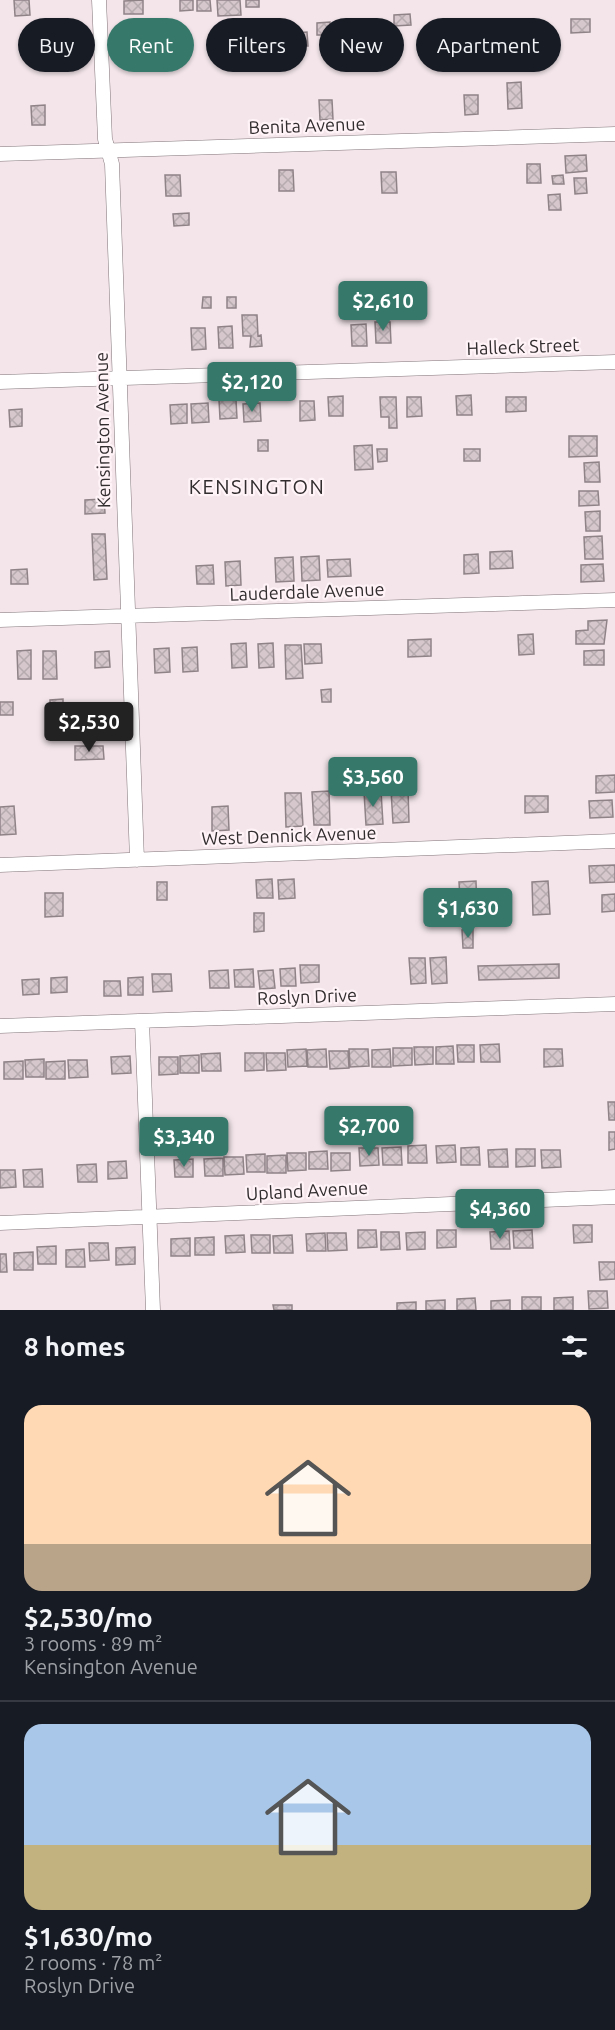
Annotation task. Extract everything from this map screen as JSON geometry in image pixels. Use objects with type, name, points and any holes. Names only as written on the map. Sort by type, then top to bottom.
[{"type":"street","name":"Kensington Avenue","points":[[99,0],[105,139],[112,164],[137,860]]},
{"type":"street","name":"Benita Avenue","points":[[0,154],[615,134]]},
{"type":"street","name":"Halleck Street","points":[[0,382],[615,362]]},
{"type":"street","name":"Lauderdale Avenue","points":[[0,620],[615,600]]},
{"type":"street","name":"West Dennick Avenue","points":[[0,865],[615,841]]},
{"type":"street","name":"Roslyn Drive","points":[[0,1026],[615,1004]]},
{"type":"street","points":[[142,1021],[153,1310]]},
{"type":"street","name":"Upland Avenue","points":[[0,1223],[615,1197]]},
{"type":"building","points":[[14,0],[29,0],[30,15],[15,16]]},
{"type":"building","points":[[143,0],[143,14],[124,14],[124,1]]},
{"type":"building","points":[[180,0],[193,0],[193,10],[180,11]]},
{"type":"building","points":[[197,0],[210,0],[211,11],[197,11]]},
{"type":"building","points":[[217,0],[240,0],[241,15],[218,16]]},
{"type":"building","points":[[246,0],[259,0],[259,7],[246,7]]},
{"type":"building","points":[[410,14],[411,25],[404,25],[404,18],[394,18],[394,15]]},
{"type":"building","points":[[571,19],[590,19],[590,32],[571,33]]},
{"type":"building","points":[[317,23],[319,23],[319,35],[317,35]]},
{"type":"building","points":[[521,82],[522,108],[508,109],[507,83]]},
{"type":"building","points":[[464,95],[478,95],[478,114],[465,115]]},
{"type":"building","points":[[319,100],[332,100],[333,119],[320,120]]},
{"type":"building","points":[[45,105],[45,125],[32,125],[31,106]]},
{"type":"building","points":[[586,155],[587,171],[566,173],[565,156]]},
{"type":"building","points":[[527,164],[540,164],[541,183],[527,183]]},
{"type":"building","points":[[279,170],[293,170],[294,191],[279,191]]},
{"type":"building","points":[[381,172],[396,172],[397,193],[382,193]]},
{"type":"building","points":[[165,175],[180,175],[181,196],[166,196]]},
{"type":"building","points":[[563,175],[564,184],[553,184],[552,176]]},
{"type":"building","points":[[574,178],[586,178],[587,193],[575,194]]},
{"type":"building","points":[[560,194],[561,210],[549,210],[548,195]]},
{"type":"building","points":[[189,213],[189,225],[174,226],[173,214]]},
{"type":"building","points":[[203,297],[211,297],[211,308],[202,308]]},
{"type":"building","points":[[227,297],[236,297],[236,308],[227,308]]},
{"type":"building","points":[[242,315],[257,315],[258,336],[261,335],[262,346],[250,347],[251,336],[243,336]]},
{"type":"building","points":[[375,322],[390,322],[391,343],[376,343]]},
{"type":"building","points":[[366,324],[367,346],[352,346],[351,325]]},
{"type":"building","points":[[232,326],[233,348],[219,348],[218,327]]},
{"type":"building","points":[[191,328],[205,328],[206,349],[192,350]]},
{"type":"building","points":[[471,395],[472,415],[457,415],[456,396]]},
{"type":"building","points":[[343,396],[343,416],[329,416],[328,397]]},
{"type":"building","points":[[380,397],[396,397],[397,428],[389,428],[389,417],[381,417]]},
{"type":"building","points":[[407,397],[421,397],[422,416],[407,417]]},
{"type":"building","points":[[506,397],[526,397],[526,411],[506,412]]},
{"type":"building","points":[[219,400],[236,400],[237,418],[220,419]]},
{"type":"building","points":[[300,401],[314,401],[315,420],[300,421]]},
{"type":"building","points":[[208,403],[209,422],[192,423],[191,404]]},
{"type":"building","points":[[260,403],[261,421],[244,422],[243,404]]},
{"type":"building","points":[[187,404],[187,423],[171,424],[170,405]]},
{"type":"building","points":[[22,409],[22,426],[10,427],[9,410]]},
{"type":"building","points":[[569,436],[597,436],[597,456],[569,457]]},
{"type":"building","points":[[258,440],[268,440],[268,451],[258,451]]},
{"type":"building","points":[[372,445],[373,469],[355,470],[354,446]]},
{"type":"building","points":[[377,449],[387,449],[387,461],[378,462]]},
{"type":"building","points":[[464,449],[480,449],[480,461],[464,461]]},
{"type":"building","points":[[599,462],[600,482],[585,482],[584,463]]},
{"type":"building","points":[[579,491],[598,491],[599,505],[579,506]]},
{"type":"building","points":[[104,499],[105,513],[85,514],[85,500]]},
{"type":"building","points":[[600,511],[600,531],[586,531],[585,512]]},
{"type":"building","points":[[92,534],[105,534],[107,579],[94,580]]},
{"type":"building","points":[[602,536],[603,559],[585,559],[584,537]]},
{"type":"building","points":[[512,551],[513,568],[490,569],[490,552]]},
{"type":"building","points":[[478,554],[479,573],[464,574],[464,555]]},
{"type":"building","points":[[319,556],[320,580],[302,581],[301,557]]},
{"type":"building","points":[[293,557],[294,581],[276,582],[275,558]]},
{"type":"building","points":[[350,559],[351,576],[328,577],[327,560]]},
{"type":"building","points":[[240,561],[241,585],[226,586],[225,562]]},
{"type":"building","points":[[603,564],[604,581],[581,582],[581,565]]},
{"type":"building","points":[[213,565],[214,584],[197,584],[196,566]]},
{"type":"building","points":[[27,569],[28,584],[11,584],[11,570]]},
{"type":"building","points":[[607,620],[604,644],[576,644],[576,631],[588,630],[588,621]]},
{"type":"building","points":[[533,634],[534,654],[519,655],[518,635]]},
{"type":"building","points":[[431,639],[431,656],[408,657],[408,640]]},
{"type":"building","points":[[246,643],[247,667],[232,668],[231,644]]},
{"type":"building","points":[[273,643],[274,667],[259,668],[258,644]]},
{"type":"building","points":[[304,644],[321,644],[322,663],[305,664]]},
{"type":"building","points":[[285,645],[301,645],[303,678],[286,679]]},
{"type":"building","points":[[197,647],[198,671],[183,672],[182,648]]},
{"type":"building","points":[[169,648],[170,672],[155,673],[154,649]]},
{"type":"building","points":[[31,650],[31,679],[18,679],[17,651]]},
{"type":"building","points":[[604,650],[604,665],[584,665],[584,651]]},
{"type":"building","points":[[43,651],[56,651],[57,679],[43,679]]},
{"type":"building","points":[[109,651],[110,667],[95,668],[95,652]]},
{"type":"building","points":[[331,689],[331,702],[322,702],[321,690]]},
{"type":"building","points":[[63,699],[63,712],[50,712],[50,700]]},
{"type":"building","points":[[0,702],[13,702],[13,715],[0,715]]},
{"type":"building","points":[[89,706],[102,706],[103,735],[90,735]]},
{"type":"building","points":[[75,746],[103,746],[104,759],[75,760]]},
{"type":"building","points":[[415,765],[415,775],[403,775],[402,766]]},
{"type":"building","points":[[615,775],[615,792],[596,793],[596,776]]},
{"type":"building","points":[[408,789],[409,822],[393,823],[391,790]]},
{"type":"building","points":[[329,791],[330,825],[314,825],[312,792]]},
{"type":"building","points":[[381,791],[383,824],[366,825],[364,792]]},
{"type":"building","points":[[285,793],[301,793],[303,826],[286,827]]},
{"type":"building","points":[[525,796],[548,796],[548,812],[525,813]]},
{"type":"building","points":[[612,800],[613,817],[590,818],[589,801]]},
{"type":"building","points":[[14,806],[16,834],[0,835],[0,807]]},
{"type":"building","points":[[228,806],[229,830],[212,831],[212,807]]},
{"type":"building","points":[[615,865],[615,882],[590,883],[589,866]]},
{"type":"building","points":[[272,879],[273,898],[257,898],[256,880]]},
{"type":"building","points":[[294,879],[295,898],[279,899],[278,880]]},
{"type":"building","points":[[476,881],[477,915],[461,915],[459,882]]},
{"type":"building","points":[[548,881],[550,914],[533,915],[532,882]]},
{"type":"building","points":[[157,882],[167,882],[167,900],[157,900]]},
{"type":"building","points":[[45,893],[63,893],[63,916],[45,917]]},
{"type":"building","points":[[615,894],[615,911],[602,912],[602,895]]},
{"type":"building","points":[[254,913],[264,913],[264,931],[254,932]]},
{"type":"building","points":[[473,929],[473,948],[463,948],[462,930]]},
{"type":"building","points":[[446,957],[447,983],[432,984],[430,958]]},
{"type":"building","points":[[409,958],[425,958],[426,983],[411,984]]},
{"type":"building","points":[[559,964],[559,978],[479,980],[478,966]]},
{"type":"building","points":[[300,965],[319,965],[319,982],[301,983]]},
{"type":"building","points":[[295,968],[296,986],[281,986],[280,969]]},
{"type":"building","points":[[253,969],[254,987],[235,987],[234,970]]},
{"type":"building","points":[[228,970],[229,988],[210,988],[209,971]]},
{"type":"building","points":[[273,970],[275,988],[260,989],[258,971]]},
{"type":"building","points":[[152,974],[171,974],[172,991],[153,992]]},
{"type":"building","points":[[67,977],[67,992],[51,993],[51,978]]},
{"type":"building","points":[[143,977],[143,995],[128,995],[128,978]]},
{"type":"building","points":[[39,979],[39,994],[23,995],[22,980]]},
{"type":"building","points":[[104,981],[120,981],[121,996],[104,996]]},
{"type":"building","points":[[499,1044],[500,1062],[481,1062],[480,1045]]},
{"type":"building","points":[[457,1045],[474,1045],[474,1062],[458,1062]]},
{"type":"building","points":[[453,1046],[454,1064],[436,1064],[436,1047]]},
{"type":"building","points":[[414,1047],[433,1047],[433,1064],[415,1065]]},
{"type":"building","points":[[393,1048],[412,1048],[412,1065],[393,1066]]},
{"type":"building","points":[[306,1049],[307,1066],[288,1067],[287,1050]]},
{"type":"building","points":[[326,1049],[327,1067],[308,1067],[307,1050]]},
{"type":"building","points":[[349,1049],[368,1049],[369,1066],[350,1067]]},
{"type":"building","points":[[390,1049],[391,1067],[372,1067],[372,1050]]},
{"type":"building","points":[[544,1049],[562,1049],[563,1066],[544,1067]]},
{"type":"building","points":[[329,1051],[348,1051],[349,1068],[330,1069]]},
{"type":"building","points":[[220,1053],[221,1071],[202,1071],[201,1054]]},
{"type":"building","points":[[245,1053],[264,1053],[264,1070],[245,1071]]},
{"type":"building","points":[[266,1053],[285,1053],[286,1070],[267,1071]]},
{"type":"building","points":[[199,1055],[199,1073],[180,1073],[180,1056]]},
{"type":"building","points":[[130,1056],[131,1073],[112,1074],[111,1057]]},
{"type":"building","points":[[159,1057],[178,1057],[178,1074],[159,1075]]},
{"type":"building","points":[[44,1059],[44,1077],[26,1077],[25,1060]]},
{"type":"building","points":[[68,1060],[87,1060],[88,1077],[69,1078]]},
{"type":"building","points":[[23,1061],[23,1079],[4,1079],[4,1062]]},
{"type":"building","points":[[65,1061],[65,1079],[46,1079],[46,1062]]},
{"type":"building","points":[[608,1102],[615,1102],[615,1120],[609,1120]]},
{"type":"building","points":[[609,1132],[615,1132],[615,1149],[609,1150]]},
{"type":"building","points":[[426,1145],[427,1163],[408,1163],[408,1146]]},
{"type":"building","points":[[455,1145],[456,1162],[437,1163],[436,1146]]},
{"type":"building","points":[[401,1147],[402,1165],[383,1165],[382,1148]]},
{"type":"building","points":[[479,1147],[480,1165],[461,1165],[461,1148]]},
{"type":"building","points":[[359,1148],[378,1148],[379,1165],[360,1166]]},
{"type":"building","points":[[507,1149],[508,1167],[489,1167],[488,1150]]},
{"type":"building","points":[[516,1149],[535,1149],[535,1166],[516,1167]]},
{"type":"building","points":[[541,1150],[560,1150],[561,1167],[542,1168]]},
{"type":"building","points":[[327,1151],[328,1169],[309,1169],[309,1152]]},
{"type":"building","points":[[287,1153],[306,1153],[306,1170],[288,1171]]},
{"type":"building","points":[[331,1153],[350,1153],[350,1170],[331,1171]]},
{"type":"building","points":[[265,1154],[265,1172],[247,1172],[246,1155]]},
{"type":"building","points":[[286,1155],[286,1173],[267,1173],[267,1156]]},
{"type":"building","points":[[224,1157],[243,1157],[244,1174],[225,1175]]},
{"type":"building","points":[[223,1158],[223,1176],[205,1176],[204,1159]]},
{"type":"building","points":[[193,1159],[193,1177],[175,1177],[174,1160]]},
{"type":"building","points":[[126,1161],[127,1178],[108,1179],[108,1162]]},
{"type":"building","points":[[96,1164],[97,1182],[78,1182],[77,1165]]},
{"type":"building","points":[[42,1169],[43,1187],[24,1187],[23,1170]]},
{"type":"building","points":[[0,1170],[15,1170],[16,1187],[0,1188]]},
{"type":"building","points":[[573,1225],[592,1225],[592,1242],[574,1243]]},
{"type":"building","points":[[358,1230],[376,1230],[377,1247],[358,1248]]},
{"type":"building","points":[[437,1230],[456,1230],[456,1247],[437,1248]]},
{"type":"building","points":[[532,1230],[533,1248],[514,1248],[513,1231]]},
{"type":"building","points":[[509,1231],[510,1249],[491,1249],[490,1232]]},
{"type":"building","points":[[381,1232],[399,1232],[400,1249],[381,1250]]},
{"type":"building","points":[[425,1232],[425,1249],[407,1250],[406,1233]]},
{"type":"building","points":[[325,1233],[326,1251],[307,1251],[306,1234]]},
{"type":"building","points":[[327,1233],[346,1233],[347,1250],[328,1251]]},
{"type":"building","points":[[244,1235],[245,1252],[226,1253],[225,1236]]},
{"type":"building","points":[[251,1235],[270,1235],[270,1253],[252,1253]]},
{"type":"building","points":[[292,1235],[293,1253],[274,1253],[273,1236]]},
{"type":"building","points":[[214,1237],[214,1255],[195,1255],[195,1238]]},
{"type":"building","points":[[190,1238],[190,1256],[171,1256],[171,1239]]},
{"type":"building","points":[[89,1243],[108,1243],[109,1260],[90,1261]]},
{"type":"building","points":[[56,1246],[56,1264],[38,1264],[37,1247]]},
{"type":"building","points":[[135,1247],[135,1264],[116,1265],[116,1248]]},
{"type":"building","points":[[84,1249],[85,1267],[66,1267],[66,1250]]},
{"type":"building","points":[[33,1252],[33,1270],[14,1270],[14,1253]]},
{"type":"building","points":[[0,1254],[6,1254],[7,1272],[0,1272]]},
{"type":"building","points":[[599,1262],[615,1262],[615,1279],[600,1280]]},
{"type":"building","points":[[588,1291],[607,1291],[608,1308],[589,1309]]},
{"type":"building","points":[[522,1297],[541,1297],[541,1310],[522,1310]]},
{"type":"building","points":[[573,1297],[573,1310],[554,1310],[554,1298]]},
{"type":"building","points":[[475,1298],[476,1310],[457,1310],[457,1299]]},
{"type":"building","points":[[445,1300],[445,1310],[426,1310],[426,1301]]},
{"type":"building","points":[[510,1300],[510,1310],[491,1310],[491,1301]]},
{"type":"building","points":[[416,1302],[416,1310],[397,1310],[397,1303]]},
{"type":"building","points":[[273,1305],[292,1305],[292,1310],[274,1310]]},
{"type":"district","name":"KENSINGTON","points":[[257,487]]}]
